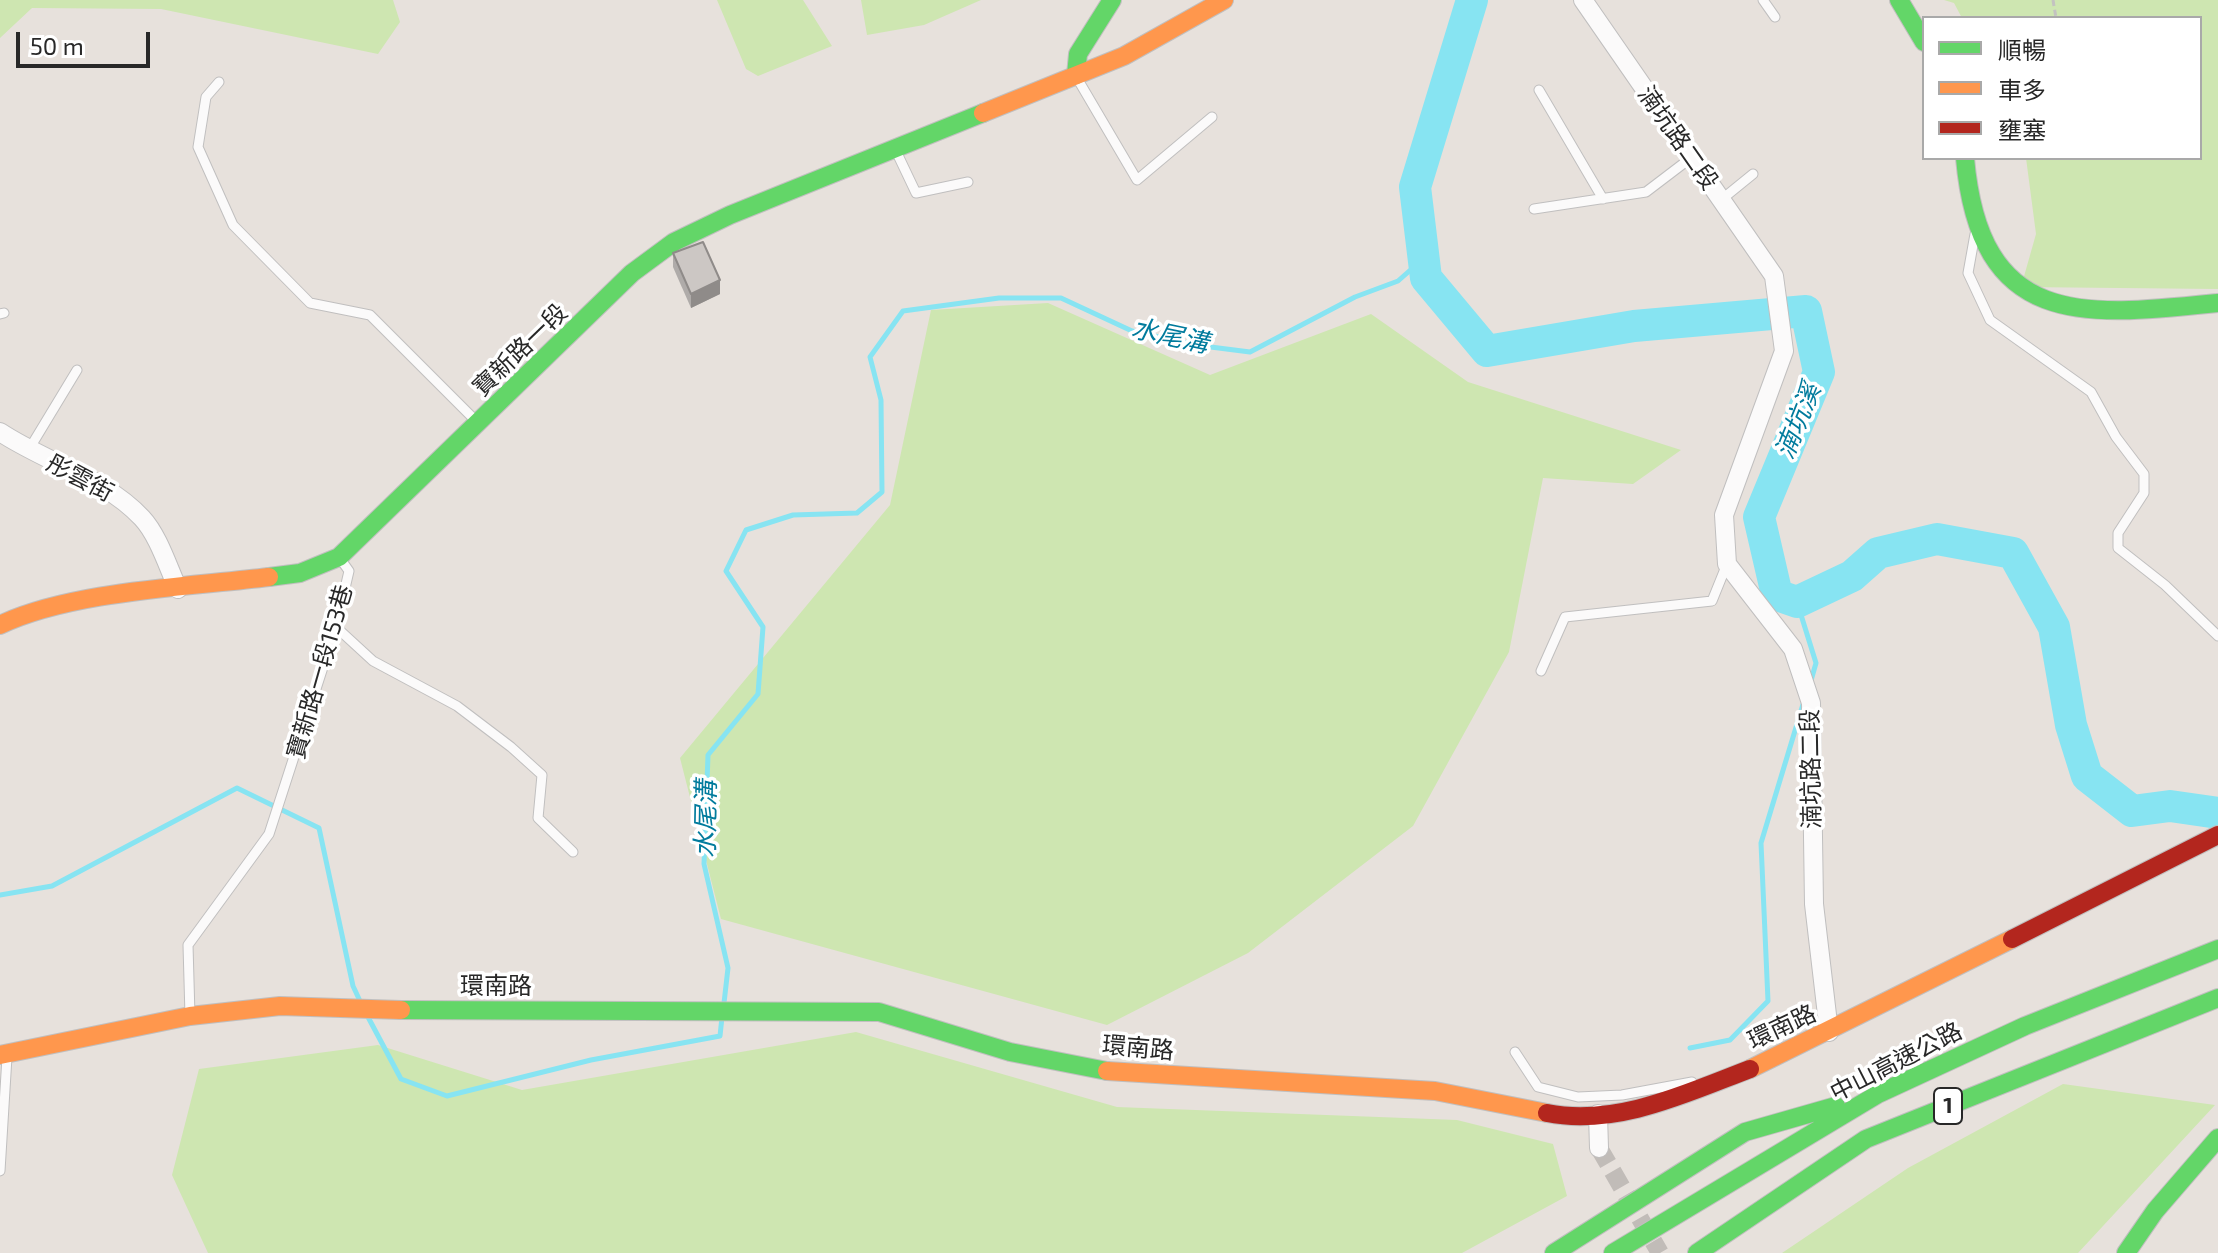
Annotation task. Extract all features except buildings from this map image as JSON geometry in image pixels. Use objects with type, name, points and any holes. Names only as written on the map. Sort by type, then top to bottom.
[{"type":"main road","points":[[1076,75],[1078,54],[1112,0]]},
{"type":"main road","name":"寶新路一段","points":[[0,625],[25,613],[66,603],[300,573],[339,557],[632,273],[674,242],[730,215],[1124,56],[1224,0]]},
{"type":"main road","points":[[1899,0],[1922,39]]},
{"type":"main road","points":[[1965,160],[1966,186],[1978,223],[1997,262],[2027,294],[2089,311],[2218,303]]},
{"type":"main road","name":"環南路","points":[[4,1055],[190,1016],[280,1006],[385,1010],[879,1012],[1010,1052],[1102,1071],[1435,1091],[1566,1117],[1598,1114],[1652,1106],[1771,1061],[2218,835]]},
{"type":"main road","name":"中山高速公路","points":[[1613,1253],[1878,1094],[2025,1026],[2217,950]]},
{"type":"main road","name":"1","points":[[1697,1253],[1866,1139],[2218,998]]},
{"type":"main road","points":[[1554,1253],[1745,1132],[1878,1094]]},
{"type":"main road","points":[[2126,1253],[2155,1211],[2215,1141]]},
{"type":"street","name":"湳坑路二段","points":[[1583,0],[1774,276],[1784,351],[1724,515],[1727,564],[1793,649],[1811,703],[1814,904],[1829,1032]]},
{"type":"street","name":"彤雲街","points":[[0,432],[28,451],[116,495],[144,519],[178,589]]},
{"type":"street","points":[[1598,1114],[1599,1148]]},
{"type":"lane","points":[[1763,0],[1775,17]]},
{"type":"lane","points":[[1076,75],[1137,180],[1212,117]]},
{"type":"lane","points":[[219,82],[206,97],[198,147],[233,225],[310,303],[370,315],[478,424]]},
{"type":"lane","points":[[1539,90],[1603,199]]},
{"type":"lane","points":[[895,148],[916,193],[968,182]]},
{"type":"lane","points":[[1534,209],[1646,192],[1692,157]]},
{"type":"lane","points":[[1721,200],[1753,174]]},
{"type":"lane","points":[[1978,223],[1968,273],[1990,320],[2091,392],[2116,437],[2144,474],[2144,493],[2118,533],[2118,548],[2165,585],[2218,636]]},
{"type":"lane","name":"彤雲街","points":[[28,451],[77,370]]},
{"type":"lane","name":"寶新路一段153巷","points":[[190,1016],[188,945],[191,936],[269,834],[336,627],[349,571],[339,557]]},
{"type":"lane","points":[[1541,671],[1565,617],[1712,601],[1727,564]]},
{"type":"lane","points":[[336,627],[373,661],[457,706],[542,775],[538,818],[573,852]]},
{"type":"lane","points":[[1515,1052],[1538,1087],[1578,1097],[1622,1095],[1678,1082],[1716,1082]]},
{"type":"lane","points":[[0,1171],[4,1055]]},
{"type":"green space","points":[[0,0],[393,0],[400,22],[378,54],[161,9],[32,8],[0,38]]},
{"type":"green space","points":[[717,0],[803,0],[832,46],[758,76],[746,69]]},
{"type":"green space","points":[[861,0],[981,0],[924,25],[867,35]]},
{"type":"green space","points":[[1944,0],[2218,0],[2218,289],[2021,287],[2036,234],[2026,160],[2202,160],[2202,16],[1961,16],[1954,3]]},
{"type":"green space","points":[[1048,303],[1210,375],[1371,314],[1468,382],[1681,450],[1633,484],[1543,478],[1509,652],[1413,826],[1248,953],[1107,1025],[721,919],[680,758],[890,505],[931,310]]},
{"type":"green space","points":[[856,1032],[1117,1107],[1457,1120],[1553,1144],[1567,1196],[1462,1253],[208,1253],[172,1175],[199,1069],[378,1045],[522,1090]]},
{"type":"green space","points":[[2063,1084],[2215,1105],[2078,1253],[1782,1253],[1908,1168]]},
{"type":"waterway","name":"湳坑溪","points":[[1472,0],[1415,187],[1426,278],[1487,351],[1634,326],[1806,311],[1819,372],[1759,517],[1777,595],[1797,602],[1852,576],[1878,553],[1937,539],[2013,553],[2054,627],[2071,725],[2087,776],[2132,811],[2170,806],[2218,813]]},
{"type":"waterway","name":"水尾溝","points":[[724,1003],[728,968],[704,864],[708,755],[758,694],[763,627],[726,571],[746,530],[793,515],[857,513],[882,492],[881,400],[870,357],[903,311],[999,298],[1061,298],[1132,331],[1195,345],[1250,352],[1355,297],[1398,281],[1424,258]]},
{"type":"waterway","points":[[1797,602],[1816,663],[1810,684]]},
{"type":"waterway","points":[[1690,1048],[1730,1040],[1768,1001],[1761,843],[1804,701]]},
{"type":"waterway","name":"水尾溝","points":[[0,895],[52,886],[237,788],[319,828],[353,986],[360,1001]]},
{"type":"waterway","name":"水尾溝","points":[[368,1017],[401,1079],[447,1096],[591,1060],[720,1036],[722,1017]]},
{"type":"tunnel","points":[[1599,1148],[1660,1253]]},
{"type":"traffic: fast","points":[[1076,75],[1078,54],[1112,0]]},
{"type":"traffic: fast","points":[[1899,0],[1922,39]]},
{"type":"traffic: fast","points":[[269,577],[300,573],[339,557],[632,273],[674,242],[730,215],[983,113]]},
{"type":"traffic: fast","points":[[1965,160],[1975,214],[1992,255],[2016,283],[2046,300],[2083,308],[2124,310],[2218,303]]},
{"type":"traffic: fast","points":[[1613,1253],[1878,1094],[2025,1026],[2218,949]]},
{"type":"traffic: fast","points":[[1697,1253],[1866,1139],[2218,998]]},
{"type":"traffic: fast","points":[[401,1010],[879,1012],[1010,1052],[1107,1071]]},
{"type":"traffic: fast","points":[[1554,1253],[1745,1132],[1836,1106]]},
{"type":"traffic: fast","points":[[2126,1253],[2155,1211],[2218,1138]]},
{"type":"traffic: slow","points":[[983,113],[1124,56],[1224,0]]},
{"type":"traffic: slow","points":[[0,625],[29,614],[95,598],[269,577]]},
{"type":"traffic: slow","points":[[1750,1069],[2012,939]]},
{"type":"traffic: slow","points":[[0,1055],[190,1016],[280,1006],[401,1010]]},
{"type":"traffic: slow","points":[[1107,1071],[1435,1091],[1547,1113]]},
{"type":"traffic: jam","points":[[2012,939],[2218,835]]},
{"type":"traffic: jam","points":[[1547,1113],[1573,1116],[1625,1112],[1676,1097],[1750,1069]]}]
